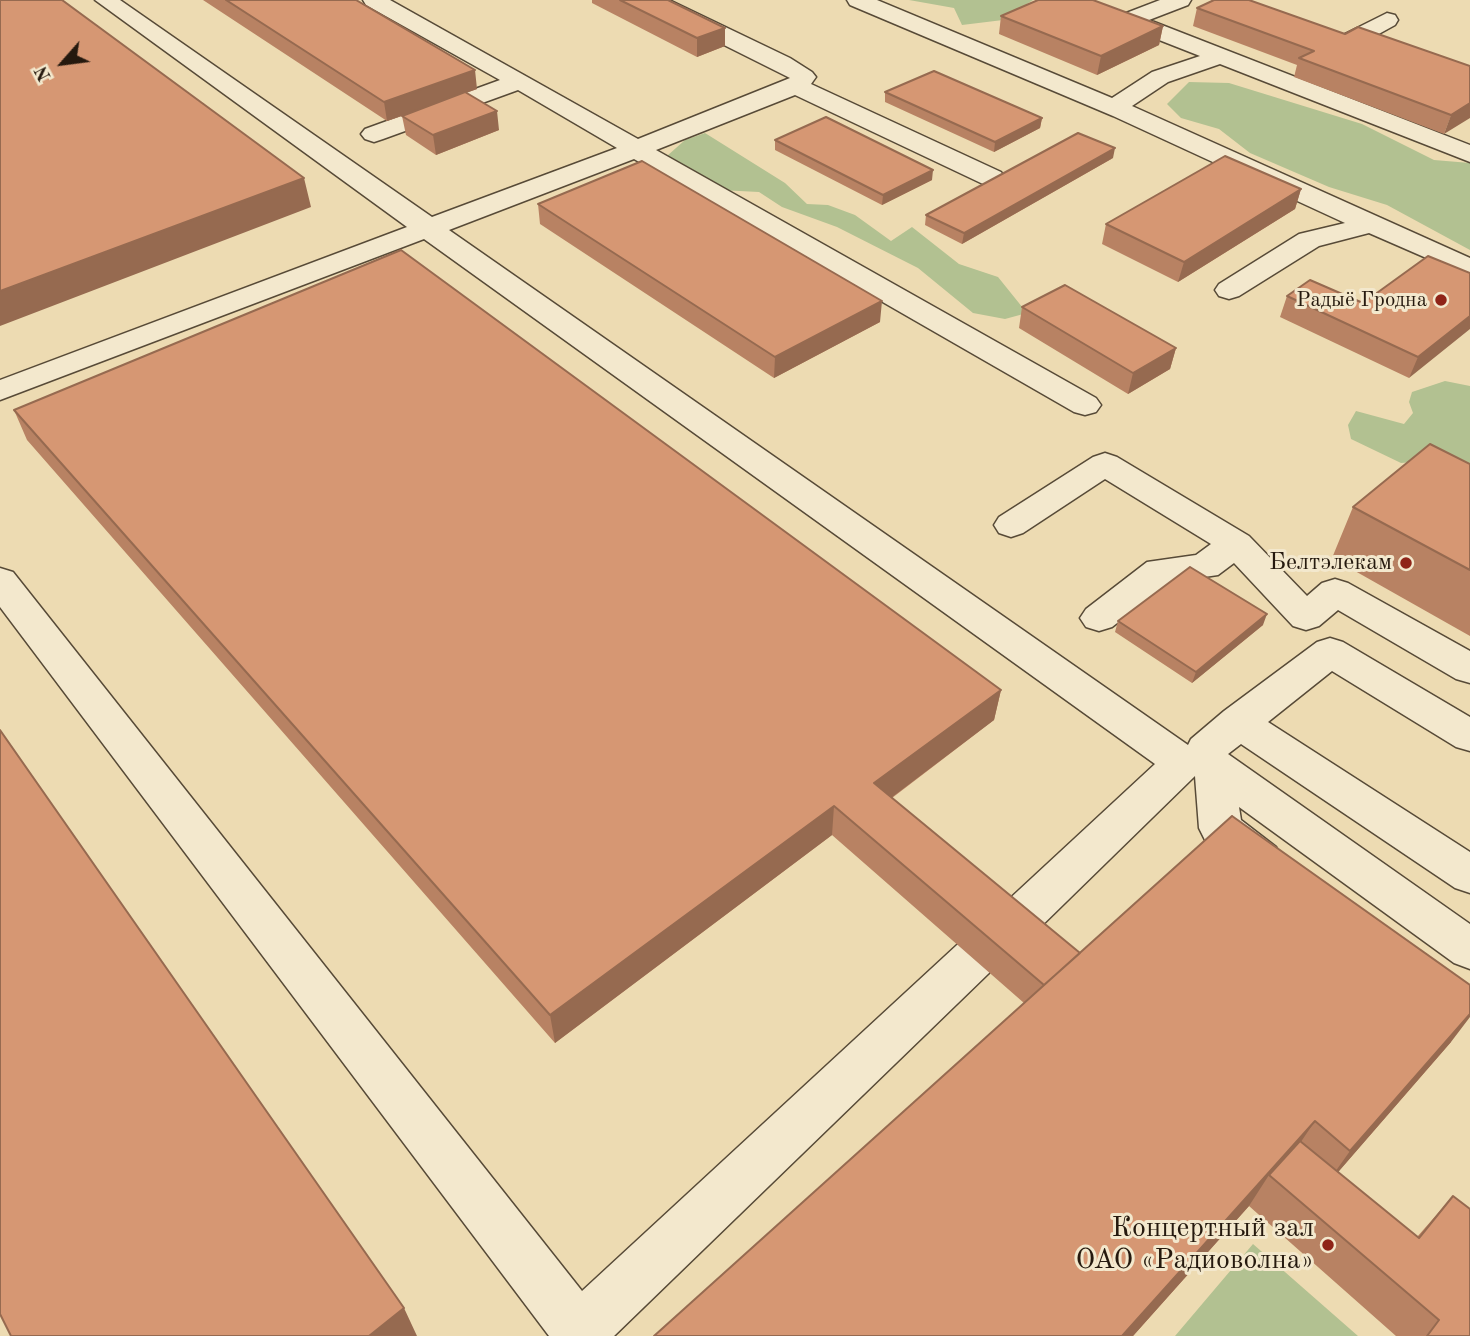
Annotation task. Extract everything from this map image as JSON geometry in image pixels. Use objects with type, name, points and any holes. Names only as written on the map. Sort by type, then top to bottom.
[{"type":"lane","points":[[106,0],[1183,763],[1008,929]]},
{"type":"lane","points":[[374,0],[602,127],[636,149],[1085,405]]},
{"type":"lane","points":[[0,391],[636,149],[796,86],[804,77],[782,63],[652,0]]},
{"type":"lane","points":[[858,0],[1122,111],[1470,268]]},
{"type":"lane","points":[[1180,0],[1129,20],[1468,150]]},
{"type":"lane","points":[[1349,41],[1387,20]]},
{"type":"lane","points":[[1324,32],[1374,50]]},
{"type":"lane","points":[[1122,111],[1117,105],[1160,77],[1221,56]]},
{"type":"lane","points":[[374,134],[520,81]]},
{"type":"lane","points":[[796,86],[992,178]]},
{"type":"lane","points":[[1230,290],[1309,240],[1373,225]]},
{"type":"lane","points":[[1011,525],[1105,464],[1236,544],[1306,617],[1335,592],[1470,668]]},
{"type":"lane","points":[[1099,618],[1160,571],[1205,566],[1236,544]]},
{"type":"lane","points":[[0,581],[576,1333],[973,959]]},
{"type":"lane","points":[[1470,736],[1329,652],[1205,750],[1215,767],[1470,949]]},
{"type":"lane","points":[[1238,722],[1470,875]]},
{"type":"lane","points":[[1215,767],[1220,828],[1295,886]]},
{"type":"lane","points":[[1408,951],[1470,963]]},
{"type":"green space","points":[[909,0],[1033,0],[1003,20],[962,25],[954,8]]},
{"type":"green space","points":[[1189,82],[1229,83],[1362,124],[1434,160],[1470,163],[1470,250],[1387,205],[1329,187],[1250,153],[1219,129],[1181,118],[1167,104]]},
{"type":"green space","points":[[705,133],[785,183],[807,204],[828,205],[855,215],[891,241],[912,227],[959,264],[998,277],[1027,313],[1005,319],[973,313],[918,268],[837,227],[782,207],[759,192],[720,190],[667,156],[685,140]]},
{"type":"green space","points":[[1445,381],[1470,386],[1470,488],[1413,462],[1401,463],[1351,439],[1348,425],[1356,411],[1404,424],[1413,413],[1409,402],[1412,392]]},
{"type":"green space","points":[[1253,1244],[1358,1336],[1175,1336]]},
{"type":"building","points":[[0,0],[62,0],[304,178],[0,291]]},
{"type":"building","points":[[226,0],[356,0],[475,70],[384,102]]},
{"type":"building","points":[[620,0],[668,0],[725,28],[697,38]]},
{"type":"building","points":[[1038,0],[1093,0],[1163,26],[1101,56],[1001,16]]},
{"type":"building","points":[[1214,0],[1249,0],[1345,34],[1358,27],[1470,66],[1470,103],[1451,115],[1299,58],[1314,51],[1197,8]]},
{"type":"building","points":[[934,71],[1042,118],[995,142],[885,92]]},
{"type":"building","points":[[465,92],[497,111],[433,135],[402,116]]},
{"type":"building","points":[[826,117],[933,170],[883,195],[775,140]]},
{"type":"building","points":[[1078,133],[1115,148],[964,233],[926,215]]},
{"type":"building","points":[[1225,156],[1301,189],[1184,262],[1106,224]]},
{"type":"building","points":[[642,161],[882,301],[775,357],[538,204]]},
{"type":"building","points":[[401,250],[1001,690],[874,783],[1080,953],[1044,985],[834,806],[550,1015],[14,410]]},
{"type":"building","points":[[1428,256],[1470,273],[1470,316],[1418,357],[1287,296],[1310,280],[1363,303]]},
{"type":"building","points":[[1065,285],[1176,348],[1133,373],[1022,307]]},
{"type":"building","points":[[1430,444],[1470,464],[1470,570],[1353,507]]},
{"type":"building","points":[[1190,567],[1267,614],[1196,672],[1118,621]]},
{"type":"building","points":[[0,730],[404,1308],[369,1336],[11,1336],[0,1314]]},
{"type":"building","points":[[1232,816],[1470,985],[1470,1014],[1350,1151],[1315,1121],[1122,1336],[654,1336]]},
{"type":"building","points":[[1300,1141],[1419,1238],[1453,1196],[1470,1209],[1470,1336],[1427,1336],[1439,1320],[1269,1175]]},
{"type":"place","name":"Радыё Гродна","points":[[1441,300]]},
{"type":"place","name":"Белтэлекам","points":[[1406,563]]},
{"type":"place","name":"Концертный зал ОАО «Радиоволна»","points":[[1328,1245]]}]
